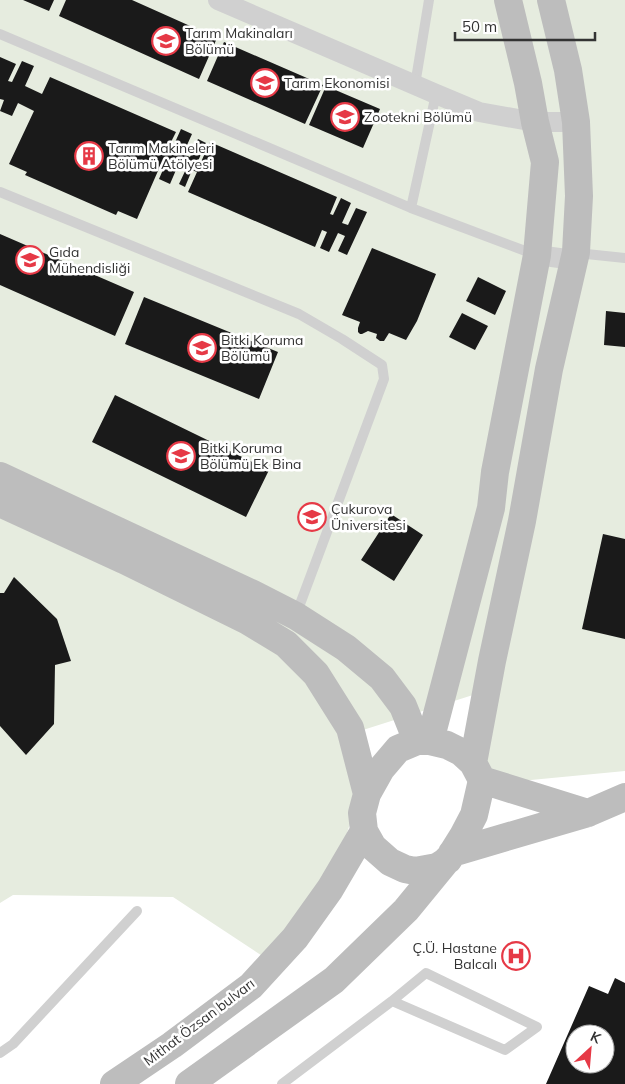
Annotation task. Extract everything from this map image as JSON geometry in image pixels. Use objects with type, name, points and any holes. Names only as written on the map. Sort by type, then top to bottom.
[{"type":"street","points":[[423,741],[491,508],[495,472],[536,255],[545,162],[508,0]]},
{"type":"street","points":[[189,1084],[334,980],[406,910],[450,857],[474,814],[492,661],[522,521],[549,369],[575,256],[579,196],[576,122],[568,70],[551,0]]},
{"type":"street","points":[[224,1],[479,112],[535,122],[576,122]]},
{"type":"street","points":[[536,255],[575,256]]},
{"type":"street","points":[[0,476],[253,594],[296,616],[346,648],[382,678],[403,706],[423,741]]},
{"type":"street","points":[[0,502],[248,621],[286,644],[316,674],[350,728],[367,794]]},
{"type":"street","points":[[588,813],[478,772],[461,752],[447,745],[423,741],[398,750],[381,769],[367,794],[362,813],[364,831],[373,848],[390,862],[415,872],[437,867],[450,857],[588,813],[625,797]]},
{"type":"street","name":"Mithat Özsan bulvarı","points":[[114,1084],[172,1045],[250,986],[295,938],[330,889],[364,831]]},
{"type":"lane","points":[[415,85],[429,0]]},
{"type":"lane","points":[[0,34],[411,208],[536,255]]},
{"type":"lane","points":[[411,208],[436,94]]},
{"type":"lane","points":[[0,192],[299,314],[382,365],[384,379],[296,616]]},
{"type":"lane","points":[[575,256],[625,258]]},
{"type":"lane","points":[[0,1053],[13,1044],[137,911]]},
{"type":"lane","points":[[282,1084],[426,973],[537,1027],[504,1050],[392,1001]]},
{"type":"shaded area","name":"Çukurova Üniversitesi","points":[[0,0],[625,0],[625,771],[510,782],[482,780],[498,687],[341,737],[358,798],[336,868],[273,963],[173,897],[13,895],[0,903]]},
{"type":"building","points":[[23,0],[54,0],[49,11]]},
{"type":"building","name":"Tarım Makinaları Bölümü","points":[[66,0],[132,0],[217,38],[199,79],[59,16]]},
{"type":"building","name":"Tarım Ekonomisi","points":[[224,42],[323,85],[305,124],[207,81]]},
{"type":"building","points":[[0,57],[16,64],[8,81],[12,82],[22,61],[34,66],[25,86],[42,94],[50,77],[176,132],[168,148],[172,149],[181,129],[192,134],[183,154],[190,157],[198,139],[206,143],[198,161],[201,162],[210,142],[337,197],[330,214],[333,215],[341,198],[351,203],[342,223],[348,225],[356,208],[367,212],[347,255],[338,251],[345,236],[338,233],[329,252],[320,248],[327,232],[322,230],[315,247],[188,192],[197,172],[192,170],[185,187],[179,184],[187,167],[179,163],[170,184],[159,179],[165,165],[161,164],[137,219],[118,211],[116,215],[25,175],[27,172],[9,164],[34,111],[18,103],[12,116],[0,111],[4,100],[0,99]]},
{"type":"building","name":"Zootekni Bölümü","points":[[326,86],[380,109],[363,148],[309,125]]},
{"type":"building","name":"Gıda Mühendisliği","points":[[0,234],[134,292],[115,336],[0,285]]},
{"type":"building","points":[[372,248],[436,274],[417,321],[406,340],[389,333],[384,341],[376,338],[377,334],[368,331],[360,334],[358,328],[360,322],[342,315]]},
{"type":"building","points":[[478,277],[506,291],[495,315],[466,301]]},
{"type":"building","name":"Bitki Koruma Bölümü","points":[[144,297],[278,352],[259,399],[125,344]]},
{"type":"building","points":[[606,311],[625,313],[625,347],[604,345]]},
{"type":"building","points":[[462,313],[488,326],[475,350],[449,337]]},
{"type":"building","name":"Bitki Koruma Bölümü Ek Bina","points":[[115,395],[269,470],[246,517],[92,442]]},
{"type":"building","points":[[391,514],[423,535],[394,581],[361,560]]},
{"type":"building","points":[[603,534],[625,539],[625,639],[582,629]]},
{"type":"building","points":[[14,577],[57,619],[71,661],[55,665],[54,724],[26,755],[0,726],[0,593],[4,593]]},
{"type":"building","points":[[615,978],[625,983],[625,1084],[546,1084],[565,1041],[565,1074],[615,1074],[615,1024],[572,1024],[589,986],[608,994]]},
{"type":"place","name":"Tarım Makinaları Bölümü","points":[[166,41]]},
{"type":"place","name":"Tarım Ekonomisi","points":[[265,83]]},
{"type":"place","name":"Zootekni Bölümü","points":[[345,117]]},
{"type":"place","name":"Tarım Makineleri Bölümü Atölyesi","points":[[89,156]]},
{"type":"place","name":"Gıda Mühendisliği","points":[[30,260]]},
{"type":"place","name":"Bitki Koruma Bölümü","points":[[202,348]]},
{"type":"place","name":"Bitki Koruma Bölümü Ek Bina","points":[[181,456]]},
{"type":"place","name":"Çukurova Üniversitesi","points":[[312,517]]},
{"type":"place","name":"Ç.Ü. Hastane Balcalı","points":[[516,956]]}]
